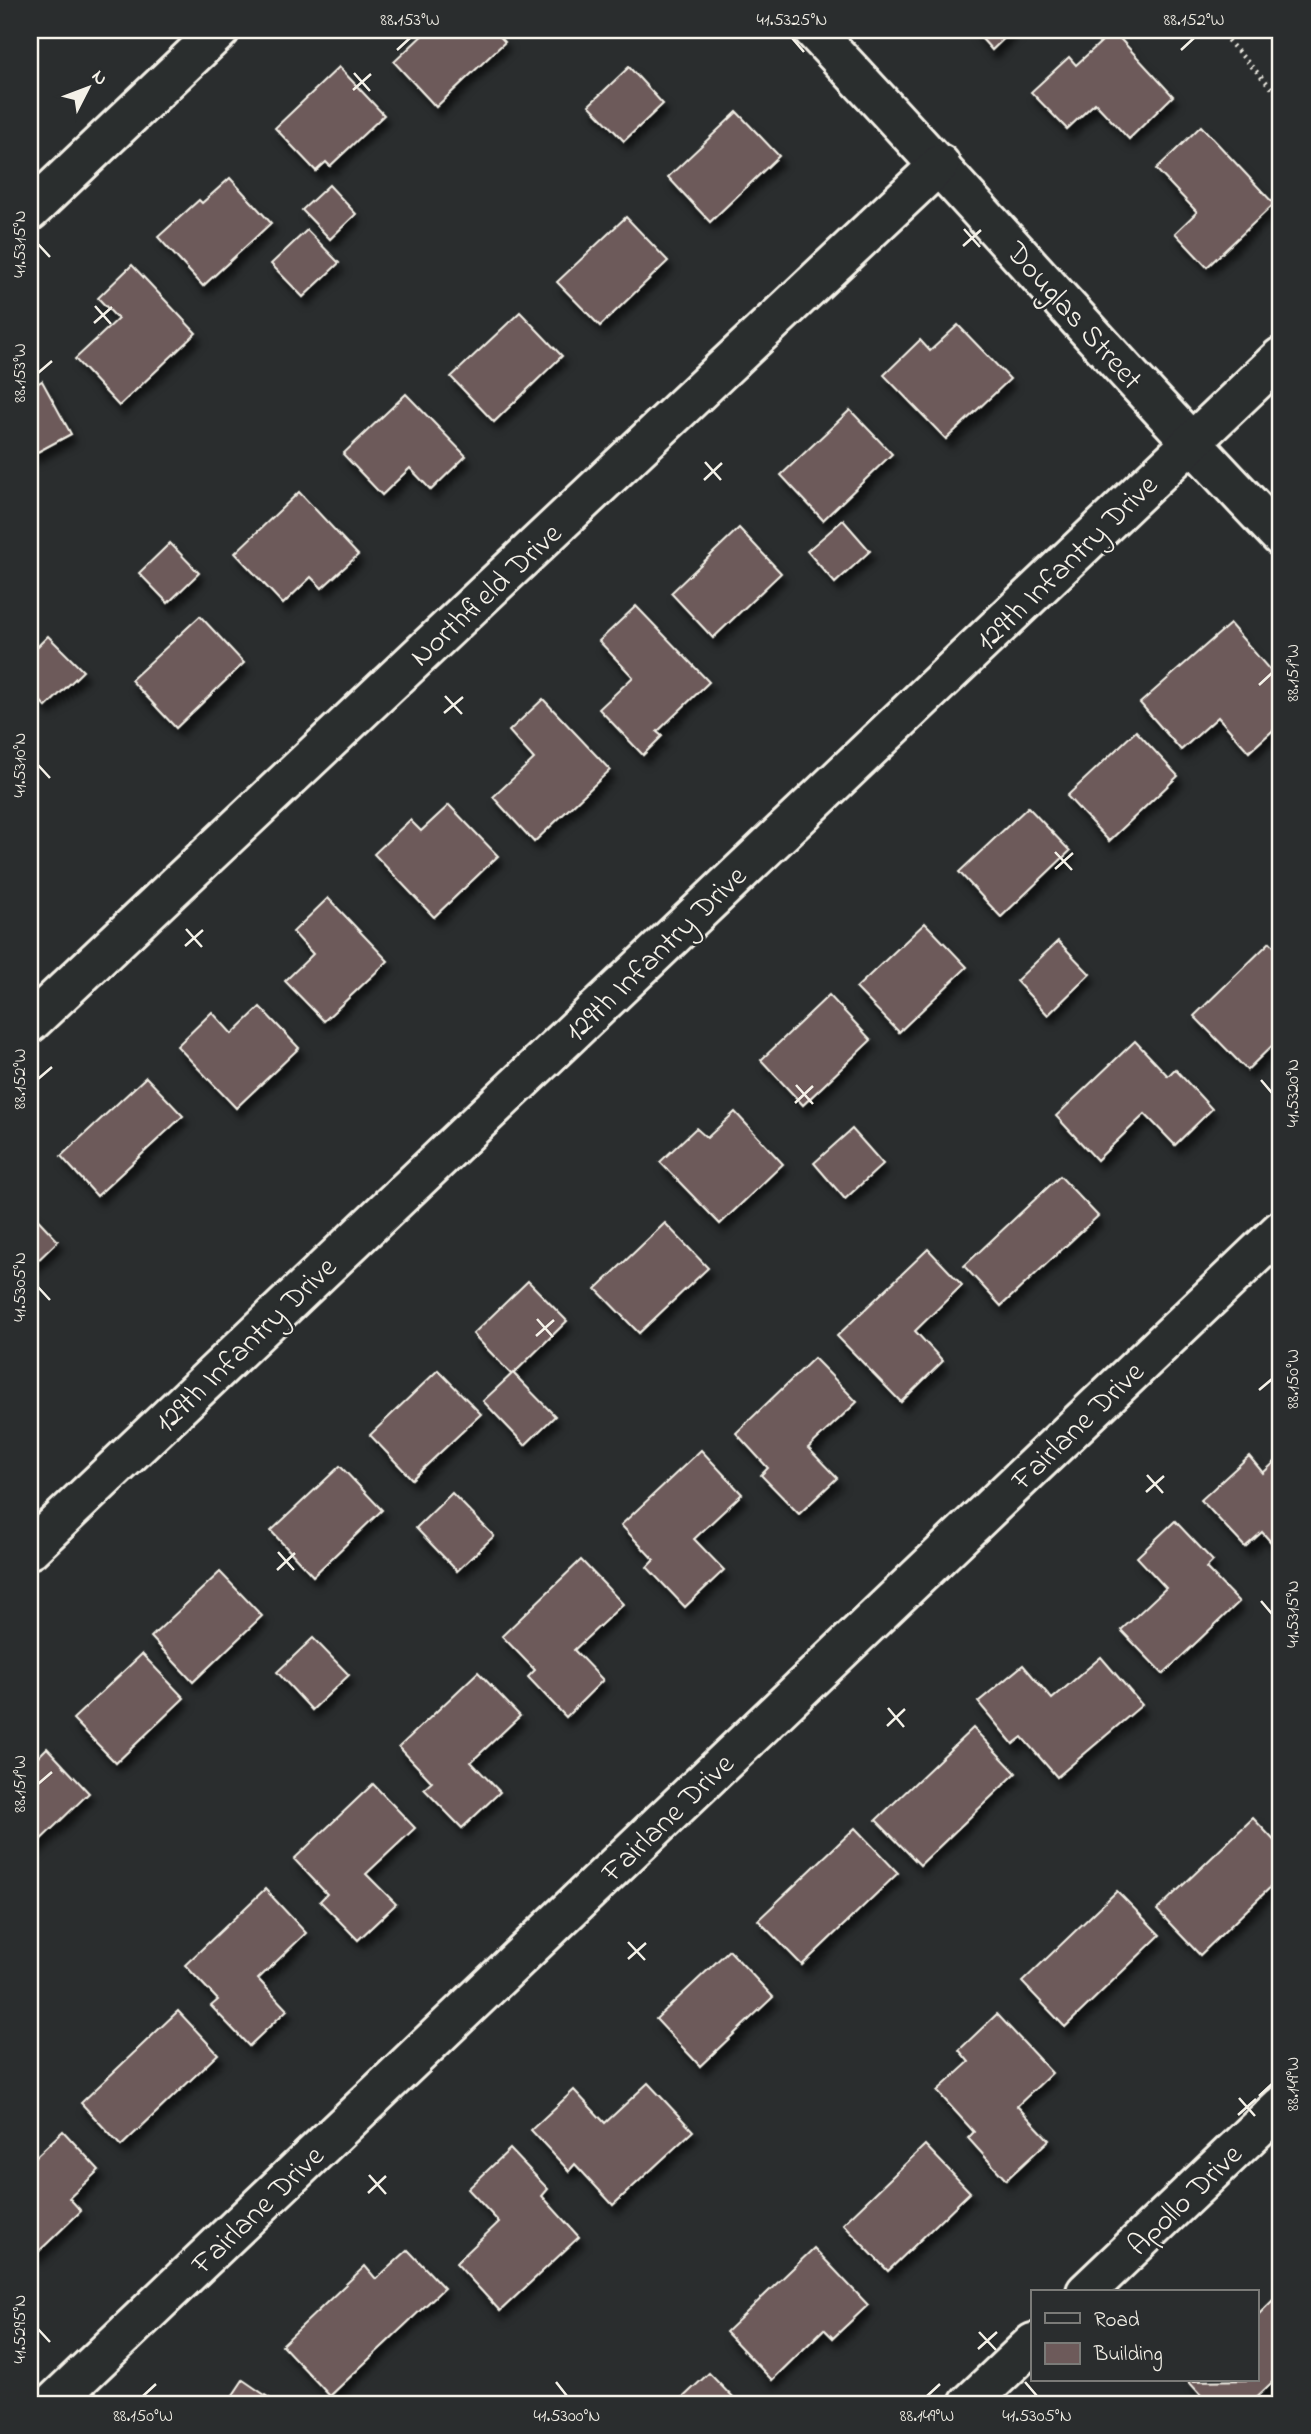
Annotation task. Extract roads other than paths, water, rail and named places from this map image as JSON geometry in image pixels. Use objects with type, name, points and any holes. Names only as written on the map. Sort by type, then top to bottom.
[{"type":"street","points":[[30,211],[219,30]]},
{"type":"street","name":"Douglas Street","points":[[813,30],[940,164],[1191,443],[1281,537]]},
{"type":"street","name":"Northfield Drive","points":[[30,1023],[940,164]]},
{"type":"street","name":"129th Infantry Drive","points":[[30,1549],[1281,357]]},
{"type":"street","name":"Fairlane Drive","points":[[52,2404],[1281,1230]]},
{"type":"street","name":"Apollo Drive","points":[[1088,2290],[1281,2106]]},
{"type":"street","points":[[968,2404],[1031,2345]]}]
